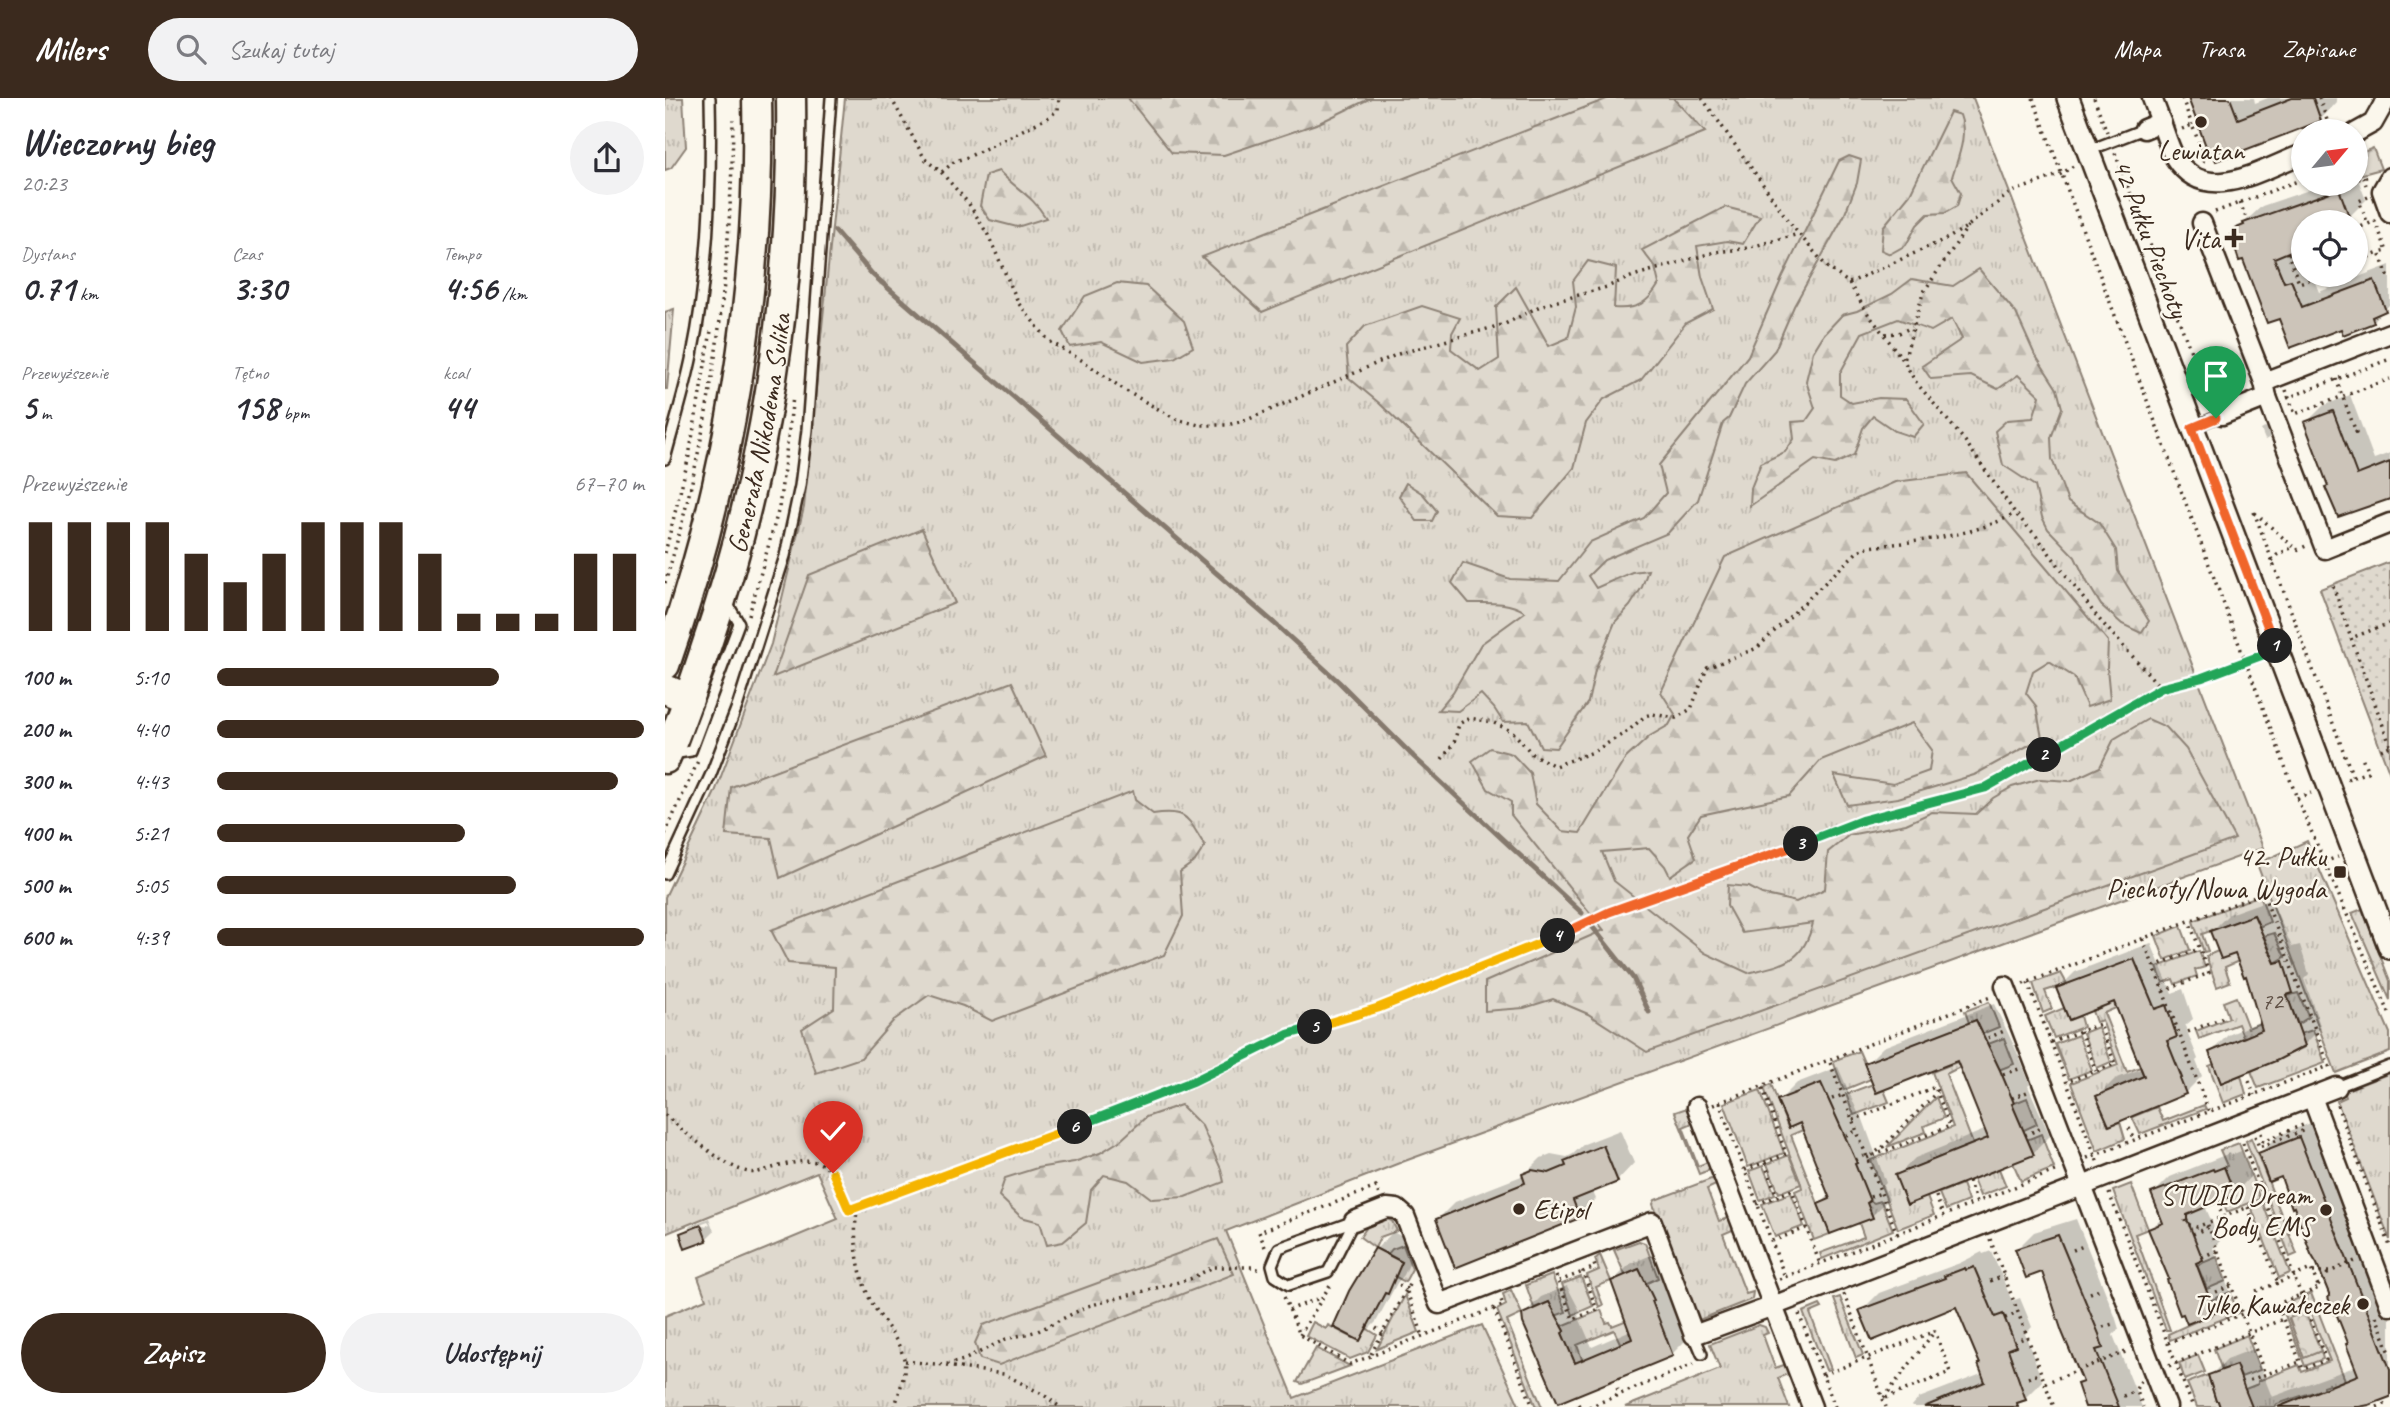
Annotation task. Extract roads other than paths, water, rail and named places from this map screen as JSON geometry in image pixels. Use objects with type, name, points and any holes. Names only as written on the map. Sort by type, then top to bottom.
[{"type":"highway","name":"Generała Nikodema Sulika","points":[[666,757],[677,694],[723,597],[751,494],[772,387],[785,279],[790,192],[791,98]]},
{"type":"highway","name":"Generała Nikodema Sulika","points":[[665,665],[708,523],[730,425],[745,332],[755,214],[745,105]]},
{"type":"street","name":"42 Pułku Piechoty","points":[[2068,98],[2390,948]]},
{"type":"street","points":[[2152,98],[2152,125],[2182,167],[2199,180],[2213,184],[2233,181],[2291,159]]},
{"type":"street","points":[[2368,126],[2373,123],[2387,98]]},
{"type":"street","points":[[2390,177],[2382,191],[2390,213]]},
{"type":"street","points":[[2205,219],[2270,390],[2325,549],[2390,523]]},
{"type":"street","points":[[2218,412],[2390,333]]},
{"type":"street","points":[[2006,988],[2167,1407]]},
{"type":"street","points":[[1354,1221],[1384,1210],[1397,1209],[1405,1216],[1439,1304],[1651,1222],[1694,1335],[2312,1097],[2336,1093]]},
{"type":"street","points":[[2312,1097],[2390,1306]]},
{"type":"street","points":[[1698,1108],[1812,1407]]},
{"type":"lane","points":[[665,460],[692,357],[699,313],[707,229],[710,98]]},
{"type":"lane","points":[[665,874],[711,774],[738,704],[785,556],[807,430],[831,98]]},
{"type":"lane","points":[[2087,151],[2152,125]]},
{"type":"lane","points":[[2192,428],[2218,412]]},
{"type":"lane","points":[[666,757],[691,751],[739,623],[723,597]]},
{"type":"lane","points":[[2336,1093],[2390,1066]]},
{"type":"lane","points":[[1354,1221],[1328,1272],[1289,1285],[1275,1276],[1273,1256],[1279,1248],[1354,1221]]},
{"type":"lane","points":[[1694,1335],[1697,1356]]},
{"type":"waterway","points":[[835,231],[872,274],[1274,623],[1582,913]]},
{"type":"waterway","points":[[1591,925],[1633,978],[1649,1012]]},
{"type":"place","name":"Lewiatan","points":[[2201,122]]},
{"type":"place","name":"Vita","points":[[2234,238]]},
{"type":"place","name":"42. Pułku Piechoty/Nowa Wygoda","points":[[2340,872]]},
{"type":"place","name":"Etipol","points":[[1519,1209]]},
{"type":"place","name":"STUDIO Dream Body EMS","points":[[2326,1210]]},
{"type":"place","name":"Tylko Kawałeczek","points":[[2363,1304]]}]
